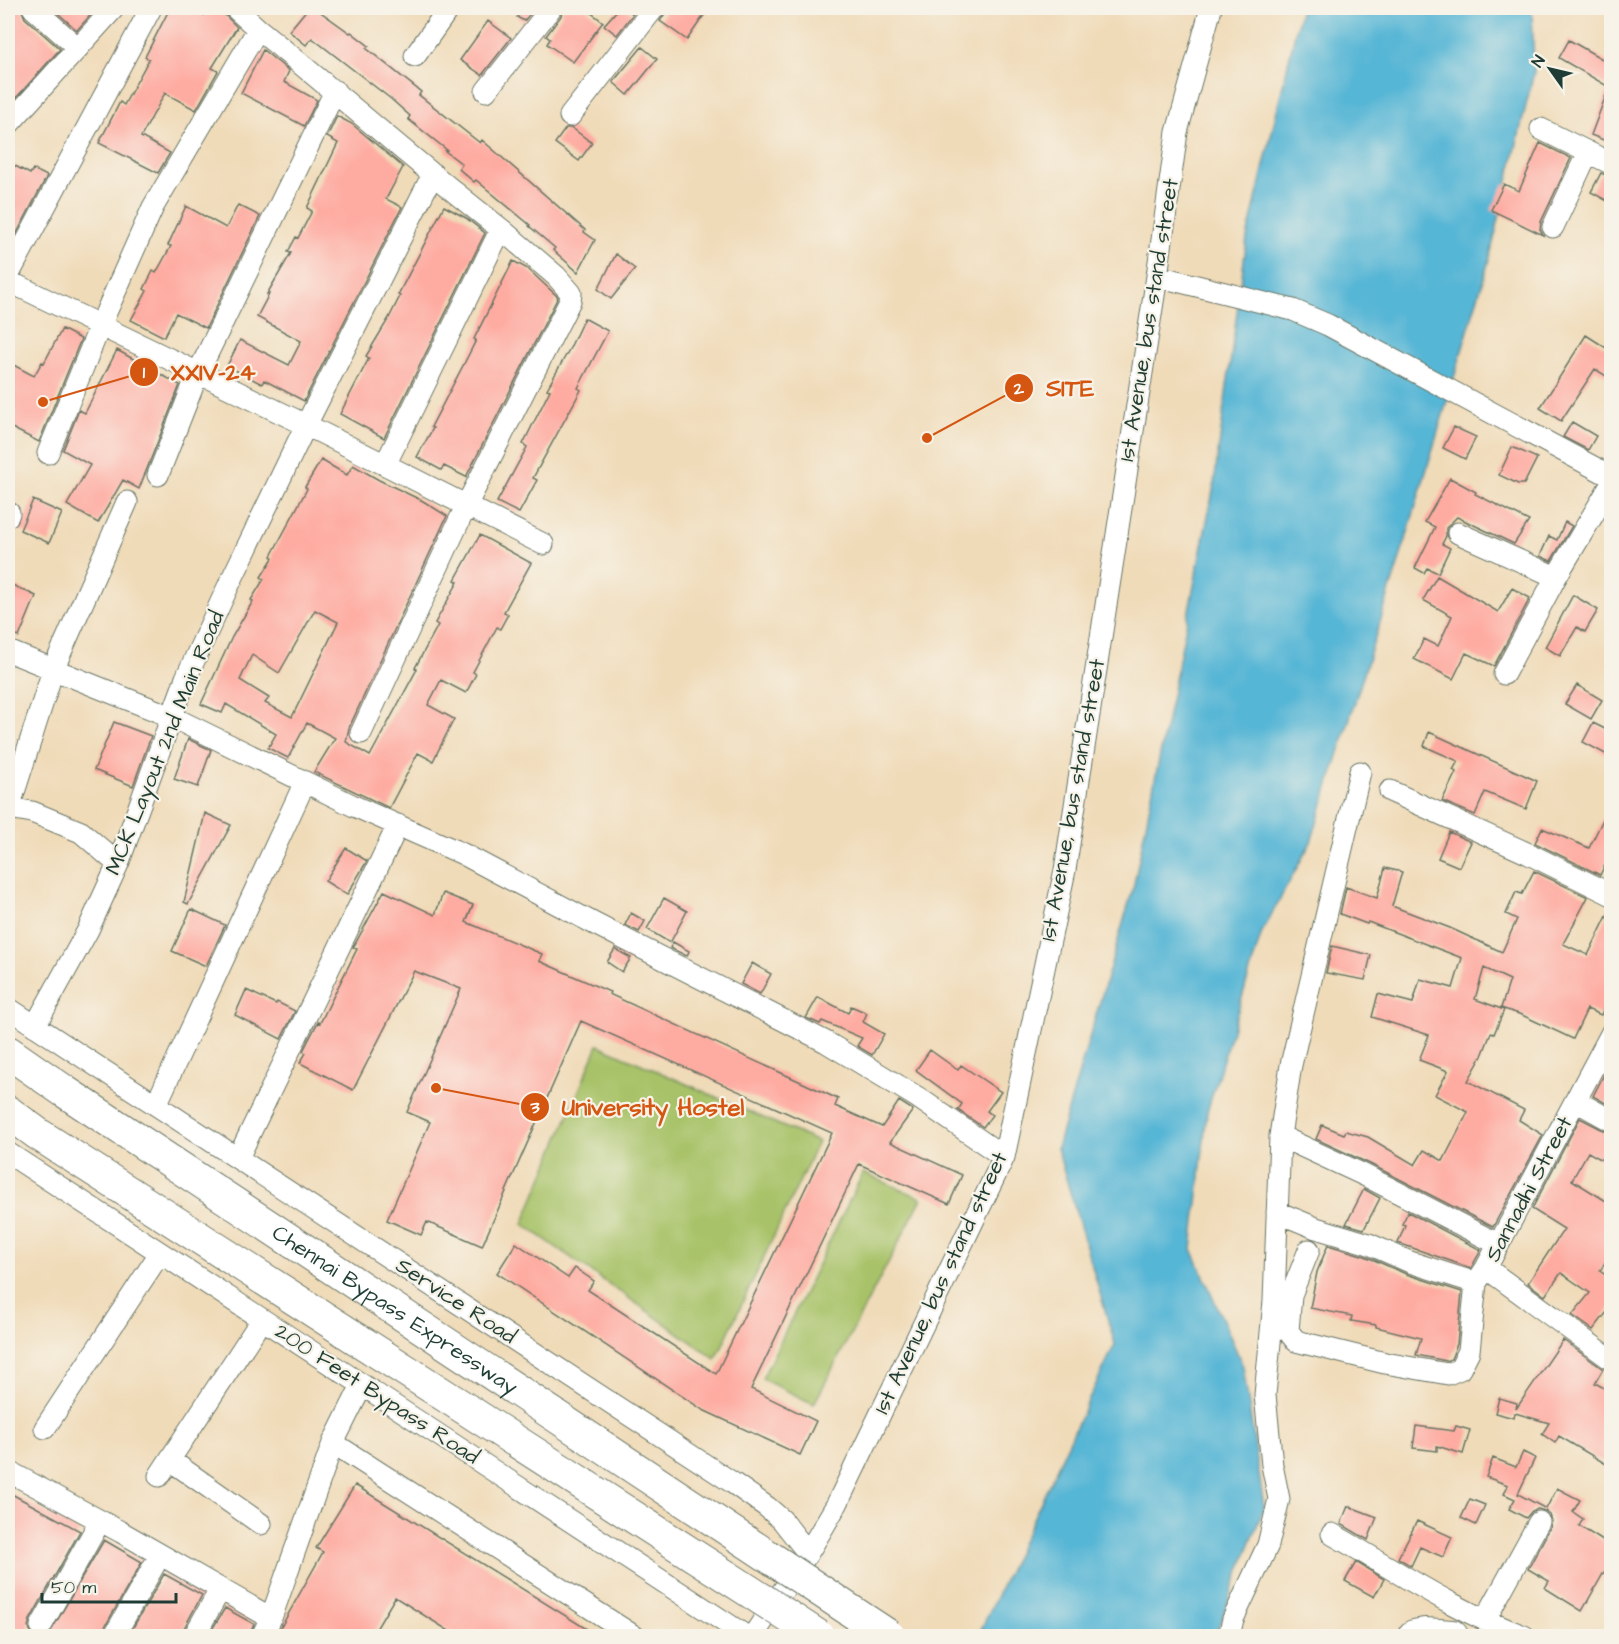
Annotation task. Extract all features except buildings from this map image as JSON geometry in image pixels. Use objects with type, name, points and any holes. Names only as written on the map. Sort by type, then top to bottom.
[{"type":"highway","name":"Chennai Bypass Expressway","points":[[8,1052],[64,1091],[795,1560],[889,1636]]},
{"type":"highway","name":"Chennai Bypass Expressway","points":[[8,1112],[818,1636]]},
{"type":"highway","points":[[1414,1636],[1425,1634],[1452,1636]]},
{"type":"street","points":[[33,8],[78,48]]},
{"type":"street","points":[[8,125],[114,8]]},
{"type":"street","points":[[8,276],[151,8]]},
{"type":"street","points":[[234,8],[501,229],[556,276],[572,293],[544,355],[466,506],[361,733]]},
{"type":"street","points":[[415,56],[449,8]]},
{"type":"street","points":[[486,91],[551,8]]},
{"type":"street","points":[[570,116],[654,8]]},
{"type":"street","name":"1st Avenue, bus stand street","points":[[795,1560],[837,1504],[1004,1157],[1065,870],[1157,276],[1177,132],[1211,8]]},
{"type":"street","points":[[48,453],[100,326],[153,207],[258,29]]},
{"type":"street","points":[[158,475],[198,374],[335,91]]},
{"type":"street","points":[[1541,129],[1611,164]]},
{"type":"street","points":[[1552,227],[1588,152]]},
{"type":"street","name":"MCK Layout 2nd Main Road","points":[[21,1017],[88,930],[118,864],[186,678],[213,619],[306,425],[434,174]]},
{"type":"street","points":[[385,465],[501,229]]},
{"type":"street","points":[[1157,276],[1293,310],[1328,325],[1611,477]]},
{"type":"street","points":[[8,281],[306,425],[543,544]]},
{"type":"street","points":[[1504,674],[1556,577],[1611,483]]},
{"type":"street","points":[[118,864],[81,832],[32,812],[8,808],[53,670],[127,502]]},
{"type":"street","points":[[1458,533],[1556,577]]},
{"type":"street","points":[[8,651],[172,717],[305,782],[463,854],[826,1042],[917,1096],[1004,1157]]},
{"type":"street","points":[[1229,1636],[1233,1619],[1268,1545],[1279,1499],[1264,1395],[1274,1301],[1280,1136],[1292,1065],[1360,772]]},
{"type":"street","points":[[156,1105],[305,782]]},
{"type":"street","points":[[1390,791],[1529,854],[1611,895]]},
{"type":"street","points":[[237,1158],[398,825]]},
{"type":"street","points":[[8,993],[21,1017]]},
{"type":"street","name":"Service Road","points":[[21,1017],[750,1495],[782,1520],[795,1560]]},
{"type":"street","name":"Sannadhi Street","points":[[1309,1250],[1291,1295],[1288,1330],[1296,1341],[1386,1363],[1448,1374],[1460,1369],[1469,1351],[1481,1275],[1611,1032]]},
{"type":"street","points":[[1576,1101],[1611,1121]]},
{"type":"street","points":[[1280,1136],[1364,1175],[1498,1244]]},
{"type":"street","name":"200 Feet Bypass Road","points":[[8,1153],[746,1636]]},
{"type":"street","points":[[1277,1212],[1316,1228],[1369,1244],[1410,1262],[1481,1275],[1611,1360]]},
{"type":"street","points":[[45,1428],[160,1253]]},
{"type":"street","points":[[261,1524],[165,1468],[262,1319]]},
{"type":"street","points":[[8,1471],[220,1590],[266,1628],[333,1443],[362,1385]]},
{"type":"street","points":[[333,1443],[634,1636]]},
{"type":"street","points":[[41,1626],[100,1521]]},
{"type":"street","points":[[1485,1620],[1539,1522]]},
{"type":"street","points":[[1332,1534],[1485,1620],[1524,1636]]},
{"type":"street","points":[[114,1636],[160,1555]]},
{"type":"street","points":[[753,1636],[795,1560]]},
{"type":"street","points":[[194,1636],[220,1590]]},
{"type":"green space","points":[[598,1045],[818,1142],[716,1359],[523,1224]]},
{"type":"green space","points":[[863,1173],[922,1198],[814,1404],[762,1379]]},
{"type":"water","points":[[1301,8],[1532,8],[1534,72],[1489,260],[1406,539],[1311,842],[1262,932],[1207,1112],[1192,1249],[1243,1366],[1264,1507],[1215,1636],[978,1636],[1115,1344],[1057,1148],[1133,889],[1213,491],[1247,238]]},
{"type":"place","name":"XXIV-24","points":[[43,402]]},
{"type":"place","name":"SITE","points":[[927,438]]},
{"type":"place","name":"University Hostel","points":[[436,1088]]}]
